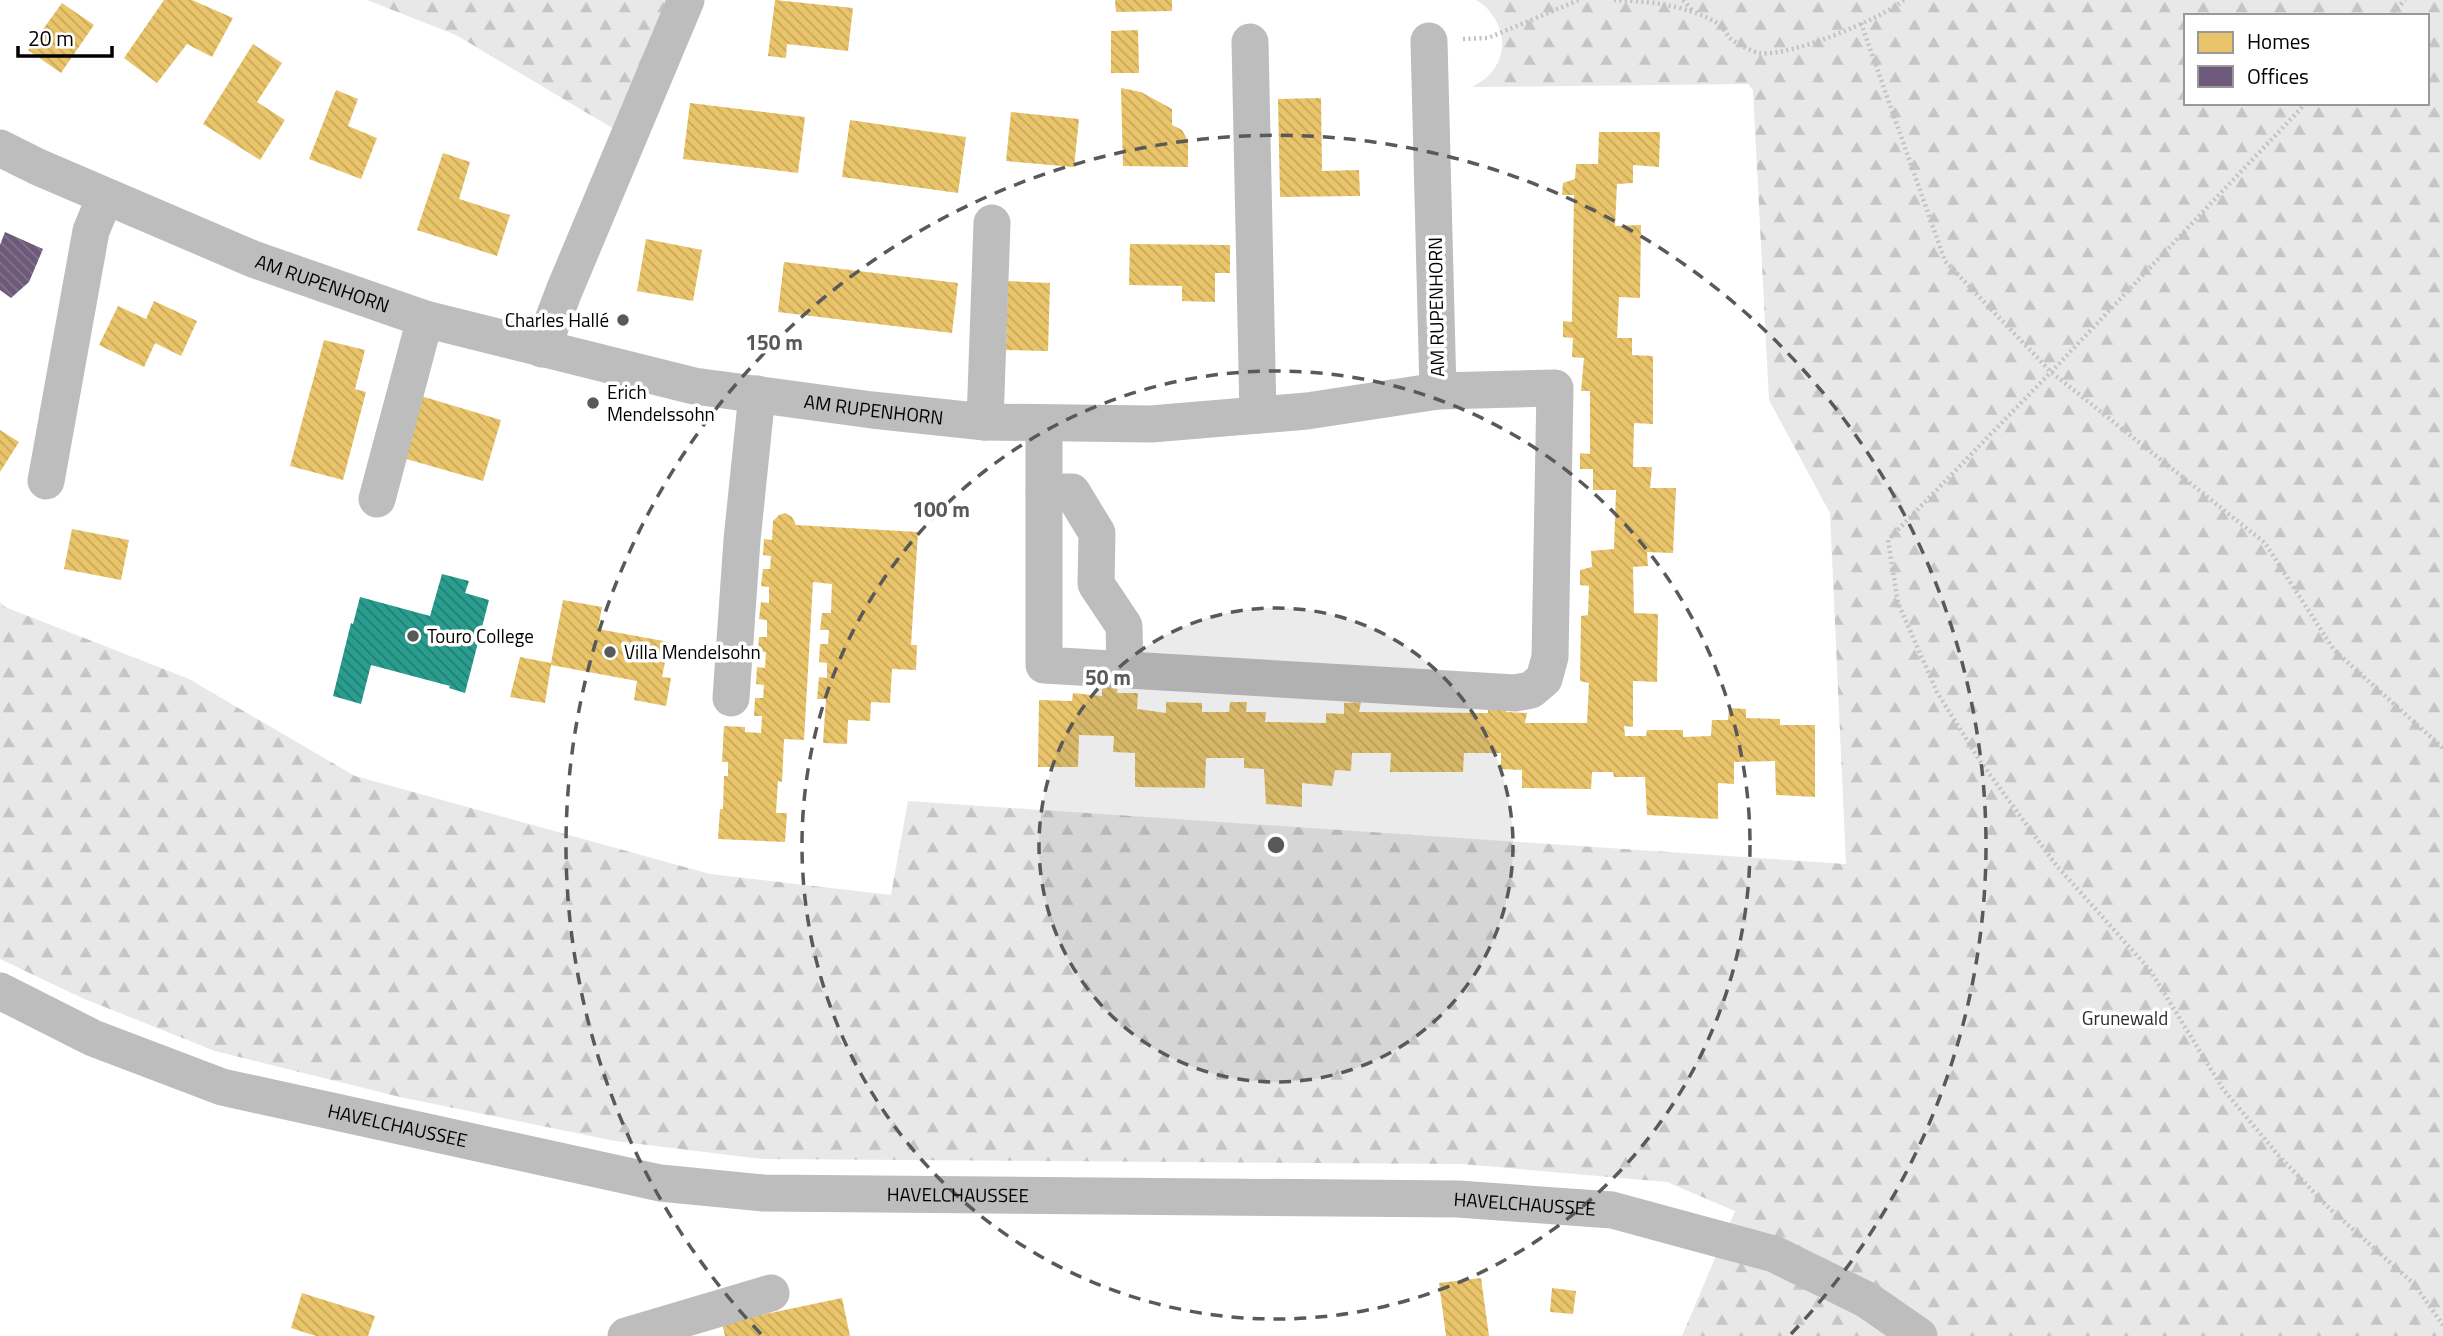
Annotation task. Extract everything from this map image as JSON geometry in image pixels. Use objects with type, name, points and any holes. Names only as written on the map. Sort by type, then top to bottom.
[{"type":"street","points":[[542,349],[686,0]]},
{"type":"street","name":"AM RUPENHORN","points":[[0,148],[106,197],[253,259],[425,319],[694,386],[985,422],[1151,424],[1307,411],[1438,391],[1429,41]]},
{"type":"street","points":[[1250,42],[1258,415]]},
{"type":"street","points":[[46,481],[91,231],[106,197]]},
{"type":"street","points":[[985,422],[992,223]]},
{"type":"street","points":[[377,499],[425,319]]},
{"type":"street","points":[[1044,423],[1044,665],[1125,668],[1456,691],[1515,693],[1531,690],[1544,678],[1550,657],[1555,388],[1438,391]]},
{"type":"street","points":[[731,698],[742,540],[757,394]]},
{"type":"street","points":[[1044,492],[1072,492],[1097,533],[1096,584],[1124,626],[1125,668]]},
{"type":"street","name":"HAVELCHAUSSEE","points":[[0,991],[93,1038],[222,1087],[660,1184],[764,1193],[1458,1199],[1612,1210],[1774,1254],[1867,1300],[1919,1336]]},
{"type":"street","points":[[626,1336],[771,1293]]},
{"type":"path","points":[[1429,41],[1488,38],[1579,0]]},
{"type":"path","points":[[1614,0],[1646,1],[1694,12],[1720,24],[1732,40],[1759,53],[1803,47],[1861,23],[1904,0]]},
{"type":"path","points":[[1683,0],[1694,12]]},
{"type":"path","points":[[2391,14],[2404,0]]},
{"type":"path","points":[[1861,23],[1945,261],[2051,372],[2265,543],[2334,650],[2443,748]]},
{"type":"path","points":[[2304,105],[1888,540],[1898,603],[1937,692],[1980,761],[2056,865],[2150,970],[2223,1089],[2279,1156],[2320,1199],[2414,1284],[2443,1325]]},
{"type":"green space","points":[[367,0],[673,0],[619,132],[456,35]]},
{"type":"green space","name":"Grunewald","points":[[1476,0],[2443,0],[2443,1336],[1682,1336],[1735,1211],[1667,1182],[1462,1164],[762,1159],[615,1141],[400,1097],[215,1051],[82,998],[0,959],[0,602],[5,607],[189,679],[355,776],[710,874],[891,895],[908,801],[1846,864],[1830,513],[1769,400],[1753,90],[1748,84],[1472,87],[1490,74],[1501,55],[1501,34],[1492,15]]},
{"type":"building: Homes","points":[[164,0],[192,0],[233,18],[212,57],[187,44],[157,83],[124,58]]},
{"type":"building: Homes","points":[[775,0],[853,8],[848,51],[787,44],[786,58],[768,56]]},
{"type":"building: Homes","points":[[1115,0],[1172,0],[1172,11],[1116,12]]},
{"type":"building: Homes","points":[[62,3],[94,25],[61,73],[28,50]]},
{"type":"building: Homes","points":[[1138,30],[1139,73],[1111,73],[1111,31]]},
{"type":"building: Homes","points":[[253,44],[282,63],[257,102],[285,120],[260,160],[203,124]]},
{"type":"building: Homes","points":[[1121,88],[1141,92],[1172,109],[1172,125],[1182,130],[1188,141],[1188,167],[1123,166]]},
{"type":"building: Homes","points":[[336,90],[358,99],[348,126],[377,138],[361,179],[309,159]]},
{"type":"building: Homes","points":[[1321,98],[1322,171],[1359,170],[1360,196],[1280,197],[1278,99]]},
{"type":"building: Homes","points":[[690,103],[805,117],[798,173],[683,159]]},
{"type":"building: Homes","points":[[1011,112],[1079,119],[1074,167],[1006,161]]},
{"type":"building: Homes","points":[[850,120],[966,137],[958,193],[842,177]]},
{"type":"building: Homes","points":[[1599,132],[1660,132],[1659,167],[1633,165],[1633,183],[1617,184],[1615,226],[1641,225],[1640,298],[1619,297],[1617,338],[1632,338],[1632,355],[1653,356],[1653,424],[1634,423],[1633,467],[1652,467],[1650,488],[1676,488],[1673,553],[1647,552],[1648,566],[1633,567],[1634,613],[1658,614],[1657,682],[1633,681],[1633,727],[1624,726],[1625,736],[1646,736],[1647,730],[1683,730],[1683,737],[1711,736],[1712,720],[1728,720],[1729,708],[1746,709],[1746,718],[1780,719],[1780,725],[1815,725],[1815,797],[1776,795],[1775,761],[1734,762],[1734,784],[1718,783],[1718,819],[1647,815],[1645,777],[1614,777],[1613,772],[1592,772],[1591,789],[1522,788],[1522,770],[1501,769],[1501,753],[1464,753],[1463,772],[1390,772],[1391,753],[1352,753],[1351,771],[1335,770],[1332,786],[1302,783],[1302,807],[1266,804],[1264,769],[1244,768],[1244,758],[1206,758],[1205,788],[1135,787],[1135,753],[1113,752],[1114,736],[1079,735],[1078,767],[1038,767],[1039,700],[1072,701],[1073,693],[1102,696],[1102,684],[1118,683],[1117,693],[1138,693],[1137,709],[1166,713],[1166,702],[1202,703],[1202,712],[1229,712],[1230,702],[1247,702],[1246,712],[1266,712],[1265,722],[1326,723],[1326,713],[1344,714],[1344,703],[1361,702],[1359,712],[1488,713],[1488,704],[1507,702],[1506,712],[1527,713],[1525,723],[1587,723],[1589,683],[1580,681],[1581,616],[1588,615],[1589,586],[1580,585],[1580,570],[1592,567],[1591,551],[1614,549],[1616,490],[1593,490],[1593,469],[1580,469],[1580,453],[1590,454],[1590,391],[1581,391],[1584,358],[1572,357],[1573,338],[1563,337],[1563,321],[1572,322],[1574,195],[1562,195],[1563,183],[1575,179],[1576,164],[1598,164]]},
{"type":"building: Homes","points":[[443,153],[470,162],[459,199],[510,215],[497,256],[417,230]]},
{"type":"building: Homes","points":[[646,239],[702,250],[693,301],[637,291]]},
{"type":"building: Homes","points":[[1130,244],[1230,245],[1230,273],[1215,273],[1215,302],[1182,301],[1182,286],[1129,285]]},
{"type":"building: Homes","points":[[784,262],[958,283],[952,333],[778,312]]},
{"type":"building: Homes","points":[[1008,281],[1050,283],[1048,351],[1006,350]]},
{"type":"building: Homes","points":[[154,301],[197,321],[181,356],[155,343],[144,367],[99,345],[118,306],[146,319]]},
{"type":"building: Homes","points":[[324,340],[365,350],[355,389],[366,392],[343,480],[290,466]]},
{"type":"building: Homes","points":[[421,396],[501,420],[483,481],[403,458]]},
{"type":"building: Homes","points":[[0,430],[19,442],[0,472]]},
{"type":"building: Homes","points":[[785,513],[792,517],[796,525],[918,532],[911,645],[917,645],[916,670],[892,669],[890,703],[871,702],[870,721],[848,720],[847,744],[823,743],[826,699],[817,699],[819,677],[827,678],[827,663],[819,662],[820,644],[828,644],[829,630],[820,630],[822,613],[831,613],[832,584],[813,582],[804,740],[784,739],[782,782],[778,781],[776,813],[787,813],[785,842],[718,839],[720,809],[723,809],[724,776],[728,776],[728,762],[722,762],[724,726],[745,727],[745,732],[761,733],[762,716],[754,716],[755,698],[763,698],[764,685],[756,684],[757,667],[765,668],[766,652],[758,652],[759,637],[767,637],[767,620],[759,619],[761,602],[769,603],[769,587],[761,586],[763,569],[770,569],[771,556],[763,555],[764,539],[772,540],[773,521]]},
{"type":"building: Homes","points":[[72,529],[129,540],[121,580],[64,569]]},
{"type":"building: Homes","name":"Villa Mendelsohn","points":[[563,600],[602,607],[598,629],[669,642],[662,677],[671,678],[666,706],[634,700],[637,681],[551,665],[545,703],[510,697],[520,657],[551,663]]},
{"type":"building: Homes","points":[[1481,1278],[1489,1336],[1446,1336],[1439,1283]]},
{"type":"building: Homes","points":[[1552,1288],[1576,1291],[1573,1314],[1550,1312]]},
{"type":"building: Homes","points":[[302,1293],[375,1316],[368,1336],[316,1336],[291,1328]]},
{"type":"building: Homes","points":[[842,1298],[850,1336],[725,1336],[722,1323]]},
{"type":"building: Offices","points":[[5,232],[43,249],[29,282],[11,298],[0,290],[0,245]]},
{"type":"building: Schools","name":"Touro College","points":[[442,574],[469,581],[465,593],[489,600],[465,693],[449,688],[450,686],[371,665],[361,704],[333,696],[360,597],[430,616]]},
{"type":"place","name":"Charles Hallé","points":[[623,320]]},
{"type":"place","name":"Erich Mendelssohn","points":[[593,403]]},
{"type":"place","name":"Touro College","points":[[413,636]]},
{"type":"place","name":"Villa Mendelsohn","points":[[610,652]]}]
